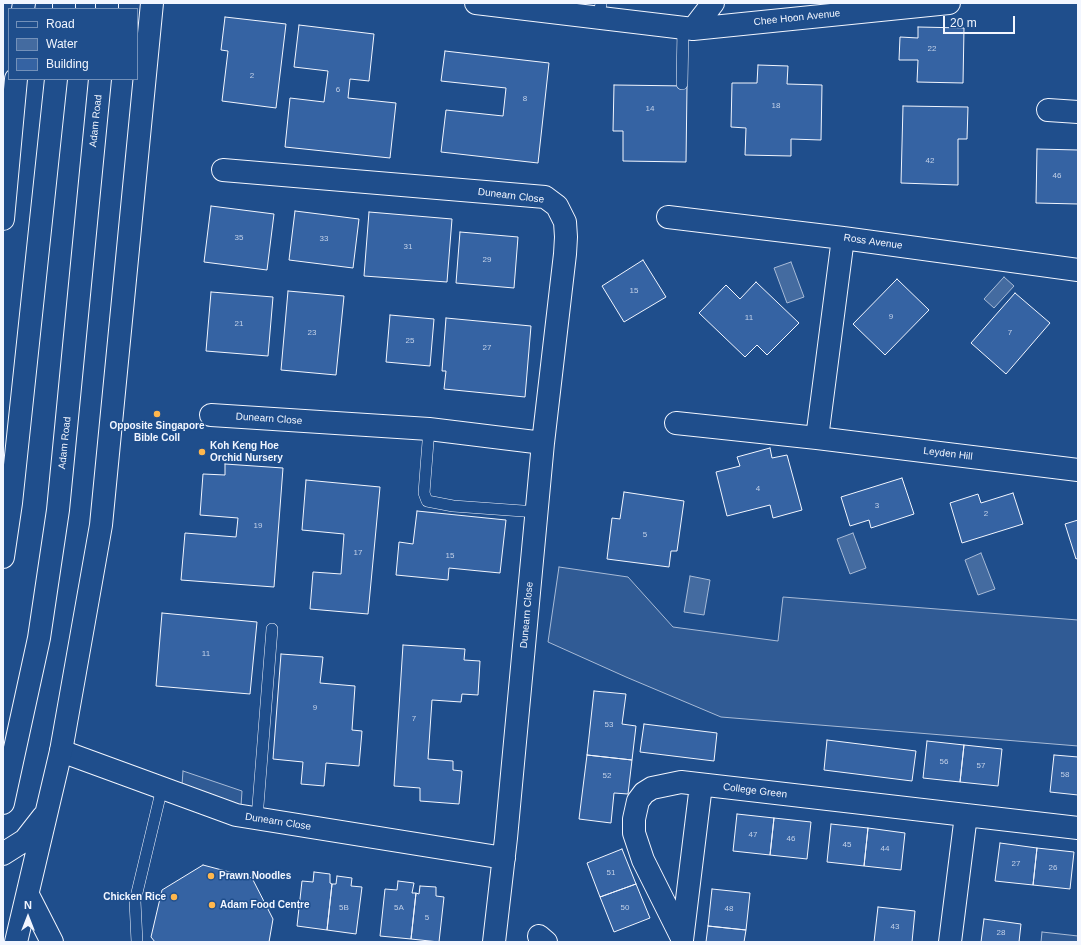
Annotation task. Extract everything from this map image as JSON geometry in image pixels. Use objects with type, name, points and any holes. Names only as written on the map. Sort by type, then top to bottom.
[{"type":"main road","points":[[16,942],[61,751],[101,525],[152,3]]},
{"type":"main road","name":"Chee Hoon Avenue","points":[[476,3],[600,10],[688,28],[949,3]]},
{"type":"main road","points":[[688,28],[713,3]]},
{"type":"main road","points":[[3,219],[16,80]]},
{"type":"main road","points":[[3,556],[11,502],[56,80]]},
{"type":"main road","name":"Adam Road","points":[[3,803],[39,638],[58,510],[100,80]]},
{"type":"main road","points":[[1048,110],[1078,112]]},
{"type":"main road","name":"Dunearn Close","points":[[223,170],[545,197],[557,206],[565,222],[565,254],[543,443],[504,858],[494,942]]},
{"type":"main road","name":"Ross Avenue","points":[[668,217],[843,238],[1078,270]]},
{"type":"main road","points":[[817,438],[843,238]]},
{"type":"main road","name":"Dunearn Close","points":[[211,415],[429,429],[543,443]]},
{"type":"main road","name":"Leyden Hill","points":[[676,423],[817,438],[1078,470]]},
{"type":"main road","name":"Dunearn Close","points":[[61,751],[236,815],[504,858]]},
{"type":"main road","name":"College Green","points":[[682,940],[643,860],[634,833],[634,819],[638,801],[652,788],[681,782],[1078,828]]},
{"type":"main road","points":[[682,940],[701,785]]},
{"type":"main road","points":[[3,854],[25,840],[46,813]]},
{"type":"main road","points":[[950,942],[966,815]]},
{"type":"main road","points":[[28,895],[52,942]]},
{"type":"lane","points":[[682,84],[688,28]]},
{"type":"lane","points":[[429,429],[424,493],[427,501],[454,506],[537,512]]},
{"type":"lane","points":[[256,818],[272,629]]},
{"type":"lane","points":[[137,942],[136,901],[162,788]]},
{"type":"shaded area","points":[[559,567],[628,577],[673,627],[778,641],[783,597],[1078,620],[1078,746],[721,717],[548,642]]},
{"type":"shaded area","points":[[183,771],[242,791],[241,806],[182,785]]},
{"type":"shaded area","points":[[1042,932],[1078,936],[1078,942],[1041,942]]},
{"type":"water","points":[[791,262],[804,297],[787,303],[774,268]]},
{"type":"water","points":[[1004,277],[1014,286],[994,308],[984,299]]},
{"type":"water","points":[[853,533],[866,568],[850,574],[837,539]]},
{"type":"water","points":[[981,553],[995,589],[978,595],[965,560]]},
{"type":"water","points":[[690,576],[710,580],[704,615],[684,612]]},
{"type":"building","points":[[225,17],[286,24],[276,108],[222,101],[228,51],[221,50]]},
{"type":"building","points":[[299,25],[374,34],[369,81],[350,79],[348,98],[396,103],[390,158],[285,147],[290,98],[324,102],[328,71],[294,67]]},
{"type":"building","points":[[918,27],[964,28],[963,83],[917,82],[918,60],[899,60],[900,37],[918,38]]},
{"type":"building","points":[[445,51],[549,63],[538,163],[441,152],[446,110],[503,116],[506,88],[441,81]]},
{"type":"building","points":[[758,65],[788,66],[787,84],[822,85],[821,140],[791,139],[791,156],[745,155],[746,128],[731,127],[732,83],[757,83]]},
{"type":"building","points":[[614,85],[687,86],[686,162],[623,161],[623,131],[613,131]]},
{"type":"building","points":[[903,106],[968,107],[967,139],[958,139],[958,185],[901,183]]},
{"type":"building","points":[[1037,149],[1078,150],[1078,204],[1036,203]]},
{"type":"building","points":[[211,206],[274,214],[267,270],[204,262]]},
{"type":"building","points":[[295,211],[359,219],[353,268],[289,260]]},
{"type":"building","points":[[369,212],[452,219],[447,282],[364,276]]},
{"type":"building","points":[[460,232],[518,237],[514,288],[456,283]]},
{"type":"building","points":[[643,260],[666,297],[624,322],[602,286]]},
{"type":"building","points":[[897,279],[929,310],[885,355],[853,324]]},
{"type":"building","points":[[756,282],[799,323],[767,355],[757,345],[745,357],[699,313],[726,285],[740,299]]},
{"type":"building","points":[[288,291],[344,296],[336,375],[281,370]]},
{"type":"building","points":[[211,292],[273,297],[268,356],[206,351]]},
{"type":"building","points":[[1015,293],[1050,323],[1006,374],[971,343]]},
{"type":"building","points":[[390,315],[434,319],[430,366],[386,362]]},
{"type":"building","points":[[446,318],[531,326],[525,397],[444,389],[446,371],[442,371]]},
{"type":"building","points":[[770,448],[772,458],[787,455],[802,510],[773,518],[770,505],[727,516],[716,472],[740,466],[737,457]]},
{"type":"building","points":[[225,464],[283,468],[274,587],[181,580],[185,533],[236,537],[238,518],[200,515],[203,474],[225,475]]},
{"type":"building","points":[[902,478],[914,514],[871,528],[869,520],[850,526],[841,497]]},
{"type":"building","points":[[306,480],[380,487],[368,614],[310,609],[313,572],[341,574],[344,534],[302,530]]},
{"type":"building","points":[[624,492],[684,501],[677,551],[671,551],[669,567],[607,559],[612,518],[620,519]]},
{"type":"building","points":[[1013,493],[1023,524],[962,543],[950,503],[978,494],[981,503]]},
{"type":"building","points":[[417,511],[506,520],[500,573],[449,568],[448,580],[396,575],[399,542],[413,544]]},
{"type":"building","points":[[1078,520],[1078,558],[1076,559],[1065,524]]},
{"type":"building","points":[[162,613],[257,622],[250,694],[156,686]]},
{"type":"building","points":[[403,645],[465,649],[464,660],[480,661],[478,695],[462,694],[461,702],[432,700],[428,759],[453,761],[453,770],[462,771],[459,804],[420,801],[420,788],[394,786]]},
{"type":"building","points":[[281,654],[323,657],[320,683],[355,686],[352,730],[362,731],[359,766],[326,763],[324,786],[301,784],[303,762],[273,759]]},
{"type":"building","points":[[594,691],[626,694],[622,724],[636,726],[632,760],[587,755]]},
{"type":"building","points":[[644,724],[717,733],[714,761],[640,752]]},
{"type":"building","points":[[827,740],[916,751],[912,781],[824,770]]},
{"type":"building","points":[[927,741],[964,745],[960,782],[923,778]]},
{"type":"building","points":[[964,745],[1002,749],[998,786],[960,782]]},
{"type":"building","points":[[587,755],[632,760],[628,794],[614,793],[611,823],[579,819]]},
{"type":"building","points":[[1054,755],[1078,757],[1078,795],[1050,792]]},
{"type":"building","points":[[737,814],[774,818],[770,855],[733,851]]},
{"type":"building","points":[[774,818],[811,822],[807,859],[770,855]]},
{"type":"building","points":[[831,824],[868,828],[864,866],[827,862]]},
{"type":"building","points":[[868,828],[905,833],[901,870],[864,866]]},
{"type":"building","points":[[1000,843],[1037,848],[1033,885],[995,881]]},
{"type":"building","points":[[1037,848],[1074,852],[1070,889],[1033,885]]},
{"type":"building","points":[[622,849],[636,884],[600,897],[587,863]]},
{"type":"building","name":"Adam Food Centre","points":[[203,865],[252,878],[273,919],[269,942],[155,942],[151,937],[162,890]]},
{"type":"building","points":[[314,872],[330,874],[330,883],[332,884],[327,930],[297,926],[302,881],[313,882]]},
{"type":"building","points":[[337,876],[352,878],[351,886],[362,887],[356,934],[327,930],[332,884],[336,884]]},
{"type":"building","points":[[398,881],[414,883],[412,893],[416,893],[411,939],[380,936],[385,889],[397,890]]},
{"type":"building","points":[[636,884],[650,918],[614,932],[600,897]]},
{"type":"building","points":[[420,886],[436,887],[436,896],[444,897],[439,942],[411,939],[416,893],[419,894]]},
{"type":"building","points":[[712,889],[750,893],[746,930],[708,926]]},
{"type":"building","points":[[878,907],[915,911],[912,942],[874,942]]},
{"type":"building","points":[[984,919],[1021,924],[1019,942],[981,942]]},
{"type":"building","points":[[708,926],[746,930],[744,942],[706,942]]},
{"type":"place","name":"Opposite Singapore Bible Coll","points":[[157,414]]},
{"type":"place","name":"Koh Keng Hoe Orchid Nursery","points":[[202,452]]},
{"type":"place","name":"Prawn Noodles","points":[[211,876]]},
{"type":"place","name":"Chicken Rice","points":[[174,897]]},
{"type":"place","name":"Adam Food Centre","points":[[212,905]]}]
